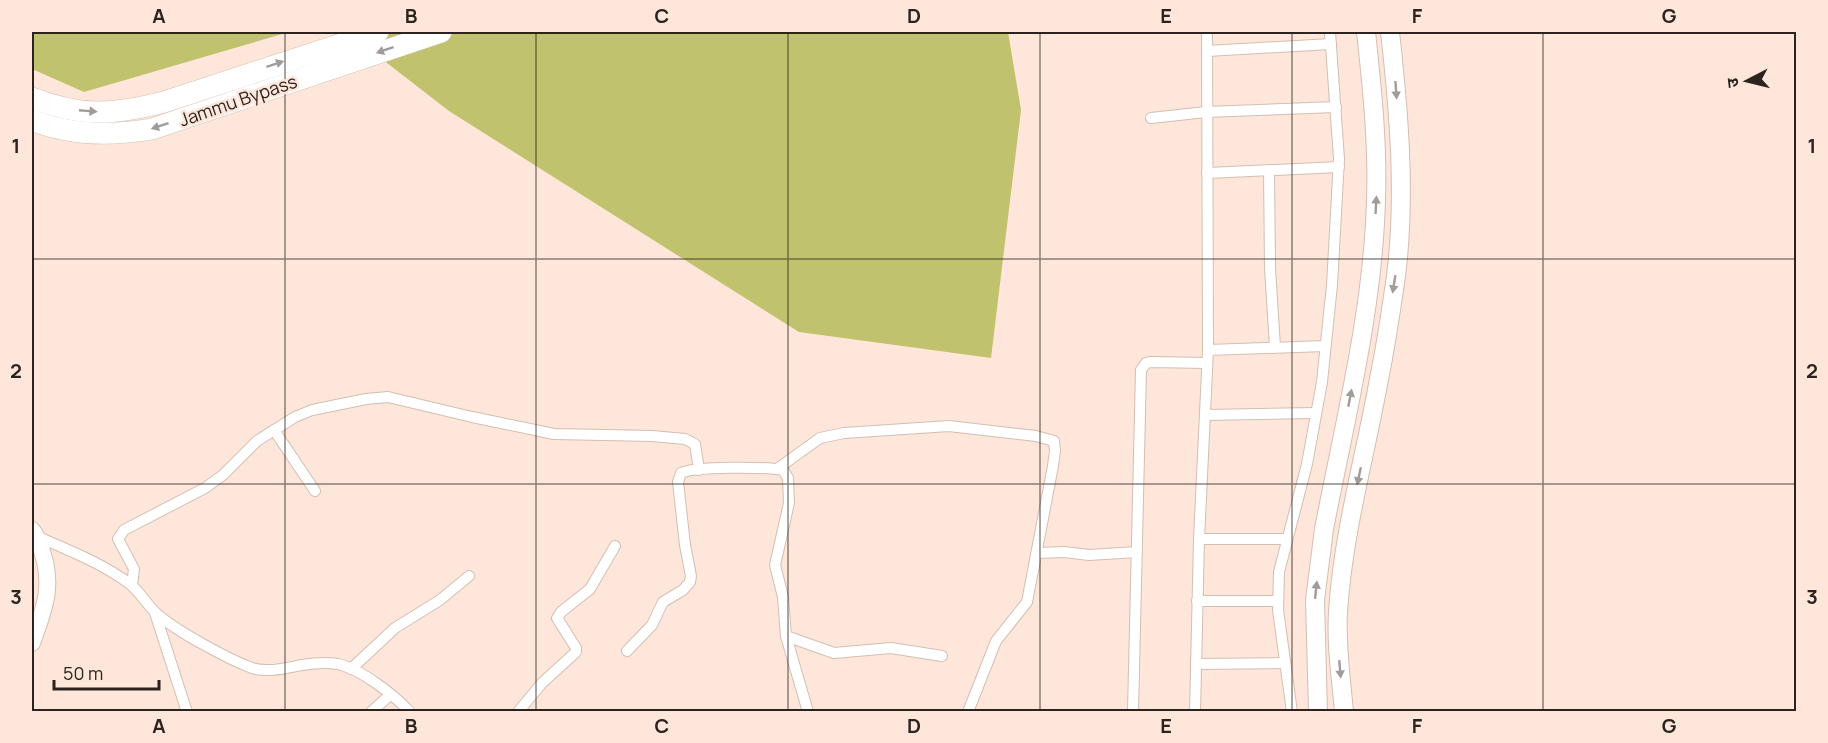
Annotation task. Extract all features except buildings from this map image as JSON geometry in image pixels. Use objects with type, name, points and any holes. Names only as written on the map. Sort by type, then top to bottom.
[{"type":"highway","name":"Jammu Bypass","points":[[32,98],[59,108],[95,112],[129,111],[164,102],[378,32]]},
{"type":"highway","name":"Jammu Bypass","points":[[32,120],[74,132],[95,134],[152,129],[441,32]]},
{"type":"main road","points":[[1318,711],[1315,600],[1324,529],[1365,312],[1376,201],[1372,87],[1366,32]]},
{"type":"main road","points":[[1344,711],[1338,644],[1340,583],[1396,275],[1400,209],[1398,116],[1390,32]]},
{"type":"main road","points":[[32,643],[49,584],[46,563],[34,533]]},
{"type":"street","points":[[1195,711],[1199,539],[1208,350],[1207,32]]},
{"type":"street","points":[[1292,711],[1278,601],[1280,572],[1307,464],[1316,413],[1332,285],[1339,167],[1330,32]]},
{"type":"street","points":[[1207,51],[1331,44]]},
{"type":"street","points":[[1151,118],[1206,112],[1336,107]]},
{"type":"street","points":[[1207,173],[1339,167]]},
{"type":"street","points":[[1269,171],[1270,267],[1275,347]]},
{"type":"street","points":[[1208,350],[1325,345]]},
{"type":"street","points":[[1133,711],[1141,370],[1146,363],[1151,362],[1207,363]]},
{"type":"street","points":[[132,585],[134,569],[119,544],[119,534],[124,530],[205,488],[223,475],[257,441],[295,417],[312,410],[366,399],[388,398],[554,434],[685,439],[695,444],[699,470]]},
{"type":"street","points":[[1205,415],[1316,413]]},
{"type":"street","points":[[777,469],[820,438],[844,433],[950,426],[1050,439],[1055,445],[1041,553],[1027,602],[996,641],[968,711]]},
{"type":"street","points":[[274,429],[315,491]]},
{"type":"street","points":[[627,651],[652,625],[663,602],[683,590],[690,582],[691,570],[685,545],[678,482],[681,473],[699,470],[777,469],[786,472],[789,503],[774,565],[783,597],[786,636],[808,711]]},
{"type":"street","points":[[34,533],[80,555],[132,585],[155,613],[169,624],[255,669],[270,670],[325,662],[351,669],[410,711]]},
{"type":"street","points":[[1199,539],[1287,539]]},
{"type":"street","points":[[518,711],[542,683],[576,652],[576,648],[558,623],[557,618],[561,612],[590,589],[615,546]]},
{"type":"street","points":[[1041,553],[1064,552],[1089,555],[1137,552]]},
{"type":"street","points":[[351,669],[395,628],[440,600],[469,576]]},
{"type":"street","points":[[1197,601],[1278,601]]},
{"type":"street","points":[[155,613],[187,711]]},
{"type":"street","points":[[786,636],[834,653],[891,648],[942,657]]},
{"type":"street","points":[[1196,664],[1286,663]]},
{"type":"street","points":[[371,711],[390,695]]},
{"type":"green space","points":[[32,32],[289,32],[84,92],[32,69]]},
{"type":"green space","points":[[347,32],[1008,32],[1021,110],[991,358],[799,332],[449,111]]}]
